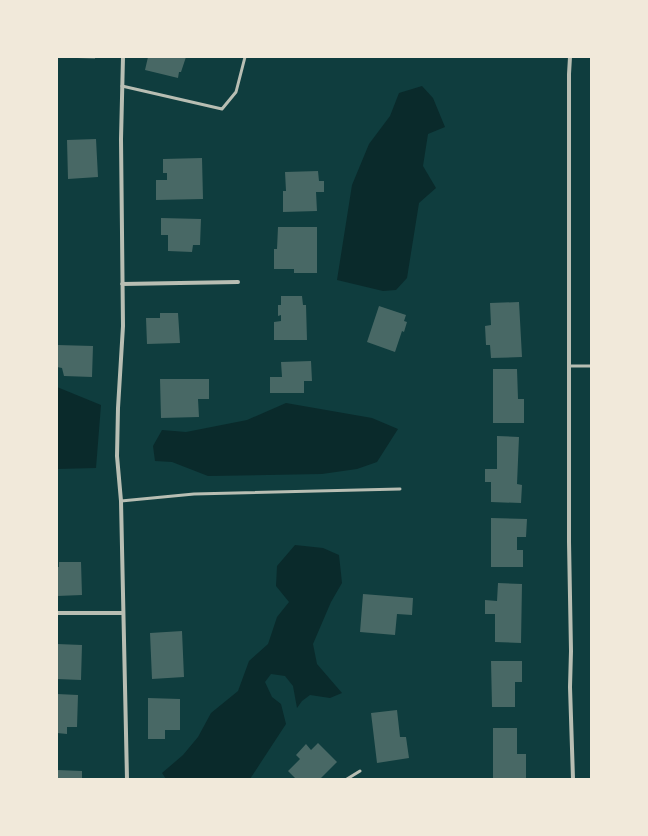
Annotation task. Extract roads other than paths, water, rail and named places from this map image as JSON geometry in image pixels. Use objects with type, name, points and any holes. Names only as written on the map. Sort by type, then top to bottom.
[{"type":"street","points":[[123,57],[121,146],[122,326],[117,456],[120,501],[127,779]]},
{"type":"street","points":[[570,57],[569,542],[571,651],[570,687],[573,779]]},
{"type":"street","points":[[122,284],[238,282]]},
{"type":"street","points":[[57,612],[123,613]]},
{"type":"lane","points":[[122,86],[222,109],[236,92],[245,57]]},
{"type":"lane","points":[[570,366],[591,366]]},
{"type":"lane","points":[[120,501],[194,494],[400,489]]},
{"type":"lane","points":[[347,779],[360,771]]},
{"type":"water","points":[[422,86],[433,98],[445,127],[428,134],[423,166],[436,188],[419,203],[407,278],[396,290],[383,291],[337,280],[352,185],[369,144],[390,116],[399,93]]},
{"type":"water","points":[[57,387],[101,405],[96,468],[57,469]]},
{"type":"water","points":[[286,403],[372,418],[398,429],[377,462],[357,469],[322,474],[208,476],[172,462],[155,461],[153,446],[162,430],[186,432],[247,420]]},
{"type":"water","points":[[295,545],[323,548],[339,555],[342,583],[331,602],[313,644],[317,664],[342,693],[330,698],[310,695],[302,701],[297,708],[293,686],[285,676],[271,674],[265,682],[272,697],[281,704],[286,724],[250,779],[166,779],[162,773],[183,755],[198,737],[211,713],[238,691],[249,661],[268,644],[277,617],[289,602],[276,586],[277,566]]}]
